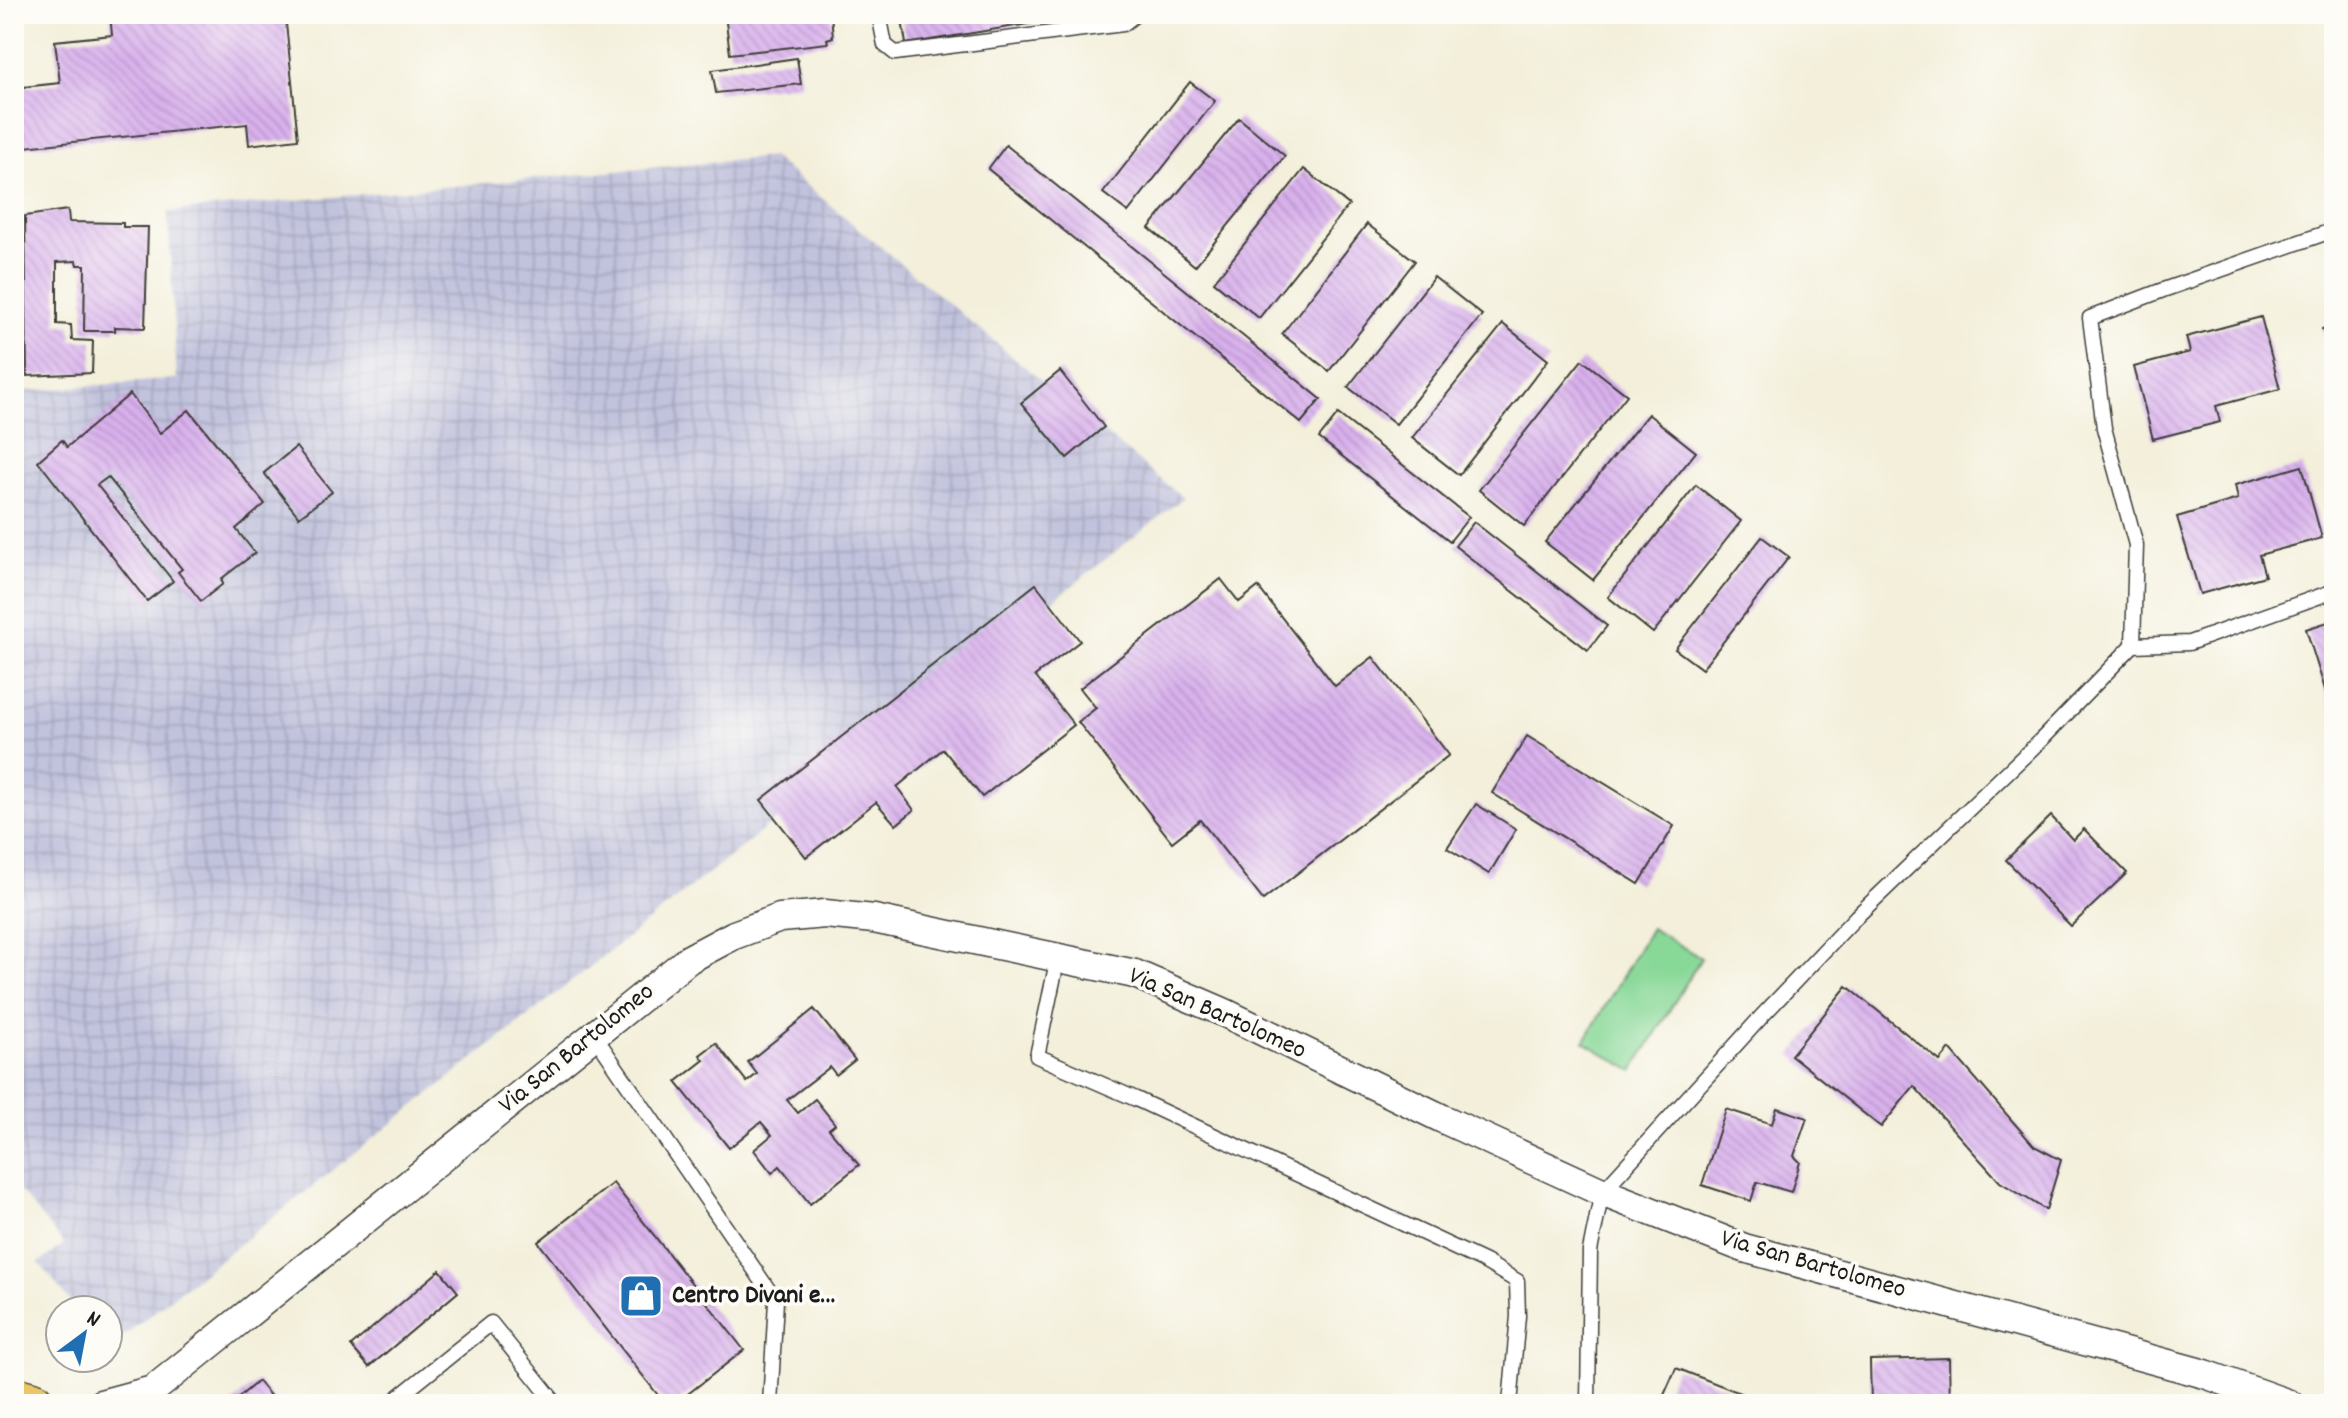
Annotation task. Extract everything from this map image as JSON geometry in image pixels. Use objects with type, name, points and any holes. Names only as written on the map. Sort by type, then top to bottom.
[{"type":"main road","points":[[14,1399],[32,1404]]},
{"type":"street","name":"Via San Bartolomeo","points":[[149,1397],[689,959],[734,935],[780,918],[825,914],[874,919],[1135,974],[1223,1012],[1602,1192],[1744,1248],[2205,1374],[2289,1404]]},
{"type":"street","points":[[101,1404],[149,1397]]},
{"type":"lane","points":[[879,14],[885,45],[895,53],[1123,24],[1136,14]]},
{"type":"lane","points":[[1588,1404],[1590,1251],[1602,1192],[1856,917],[2044,737],[2133,645],[2136,545],[2104,428],[2090,318],[2334,230]]},
{"type":"lane","points":[[2133,645],[2189,643],[2334,591]]},
{"type":"lane","points":[[1058,957],[1037,1056],[1485,1262],[1517,1281],[1518,1316],[1510,1404]]},
{"type":"lane","points":[[594,1035],[776,1301],[770,1404]]},
{"type":"lane","points":[[390,1404],[491,1323],[556,1404]]},
{"type":"shaded area","points":[[772,157],[1183,498],[124,1335],[124,1294],[64,1294],[39,1263],[64,1244],[14,1184],[14,392],[177,379],[168,212]]},
{"type":"green space","points":[[1651,928],[1701,958],[1633,1071],[1584,1042]]},
{"type":"building","points":[[110,14],[285,14],[298,139],[249,145],[247,124],[15,148],[14,88],[60,83],[55,41],[112,35]]},
{"type":"building","points":[[725,14],[831,14],[833,37],[827,39],[828,43],[730,54]]},
{"type":"building","points":[[901,14],[1076,14],[1076,16],[906,44]]},
{"type":"building","points":[[797,58],[801,84],[716,93],[712,70]]},
{"type":"building","points":[[1190,82],[1215,101],[1128,212],[1103,193]]},
{"type":"building","points":[[1239,118],[1285,156],[1195,266],[1149,228]]},
{"type":"building","points":[[1006,145],[1321,399],[1301,423],[988,169]]},
{"type":"building","points":[[1304,169],[1349,205],[1259,318],[1214,282]]},
{"type":"building","points":[[68,210],[69,222],[123,223],[123,227],[148,227],[145,328],[115,327],[115,331],[84,331],[85,265],[77,265],[76,261],[57,262],[57,324],[71,325],[72,340],[93,341],[92,373],[27,376],[25,216]]},
{"type":"building","points":[[1367,224],[1415,261],[1329,371],[1282,334]]},
{"type":"building","points":[[1434,277],[1482,315],[1396,424],[1348,387]]},
{"type":"building","points":[[2261,317],[2280,389],[2216,406],[2220,422],[2153,439],[2134,367],[2190,352],[2186,337]]},
{"type":"building","points":[[1503,324],[1548,360],[1459,475],[1412,438]]},
{"type":"building","points":[[2334,324],[2334,355],[2322,329]]},
{"type":"building","points":[[1582,360],[1627,395],[1524,526],[1479,490]]},
{"type":"building","points":[[1060,371],[1104,427],[1067,458],[1021,403]]},
{"type":"building","points":[[130,394],[160,433],[189,410],[265,504],[236,529],[255,553],[221,579],[223,584],[201,601],[178,572],[182,569],[108,477],[97,485],[173,581],[147,601],[38,461],[62,440],[67,447]]},
{"type":"building","points":[[1338,414],[1469,517],[1450,541],[1319,438]]},
{"type":"building","points":[[1648,414],[1696,452],[1593,580],[1545,542]]},
{"type":"building","points":[[296,447],[332,492],[299,517],[264,473]]},
{"type":"building","points":[[2302,466],[2322,538],[2259,555],[2265,576],[2200,594],[2177,517],[2238,499],[2235,485]]},
{"type":"building","points":[[1696,485],[1741,521],[1653,633],[1608,597]]},
{"type":"building","points":[[1474,522],[1607,626],[1588,650],[1455,546]]},
{"type":"building","points":[[1762,537],[1789,557],[1702,669],[1675,649]]},
{"type":"building","points":[[1221,579],[1239,602],[1258,587],[1335,686],[1373,657],[1449,755],[1263,900],[1200,820],[1172,842],[1078,722],[1096,708],[1080,688]]},
{"type":"building","points":[[1036,584],[1080,641],[1035,676],[1074,725],[982,797],[943,749],[897,787],[914,810],[896,825],[876,802],[806,857],[761,800]]},
{"type":"building","points":[[2334,620],[2334,715],[2333,715],[2306,629]]},
{"type":"building","points":[[1527,736],[1674,826],[1639,884],[1492,793]]},
{"type":"building","points":[[1476,804],[1516,829],[1489,874],[1447,848]]},
{"type":"building","points":[[2051,816],[2073,840],[2084,829],[2127,873],[2071,926],[2006,860]]},
{"type":"building","points":[[1847,986],[1940,1061],[1950,1049],[2034,1146],[2061,1160],[2046,1210],[2000,1182],[1914,1086],[1881,1127],[1791,1055]]},
{"type":"building","points":[[814,1009],[855,1060],[836,1075],[830,1067],[787,1100],[798,1113],[815,1099],[835,1124],[829,1129],[859,1165],[810,1204],[780,1166],[772,1173],[754,1150],[772,1135],[761,1122],[729,1148],[676,1082],[704,1060],[700,1055],[716,1043],[747,1082],[757,1074],[748,1062]]},
{"type":"building","points":[[1777,1108],[1807,1118],[1794,1156],[1800,1162],[1791,1192],[1757,1182],[1751,1201],[1702,1185],[1726,1109],[1772,1124]]},
{"type":"building","points":[[613,1183],[744,1350],[675,1404],[665,1404],[538,1242]]},
{"type":"building","points":[[440,1270],[458,1292],[369,1367],[351,1346]]},
{"type":"building","points":[[1949,1358],[1950,1404],[1871,1404],[1870,1360]]},
{"type":"building","points":[[1676,1368],[1748,1396],[1746,1404],[1660,1404]]},
{"type":"building","points":[[258,1381],[277,1404],[231,1404]]},
{"type":"place","name":"Centro Divani e…","points":[[641,1296]]}]
